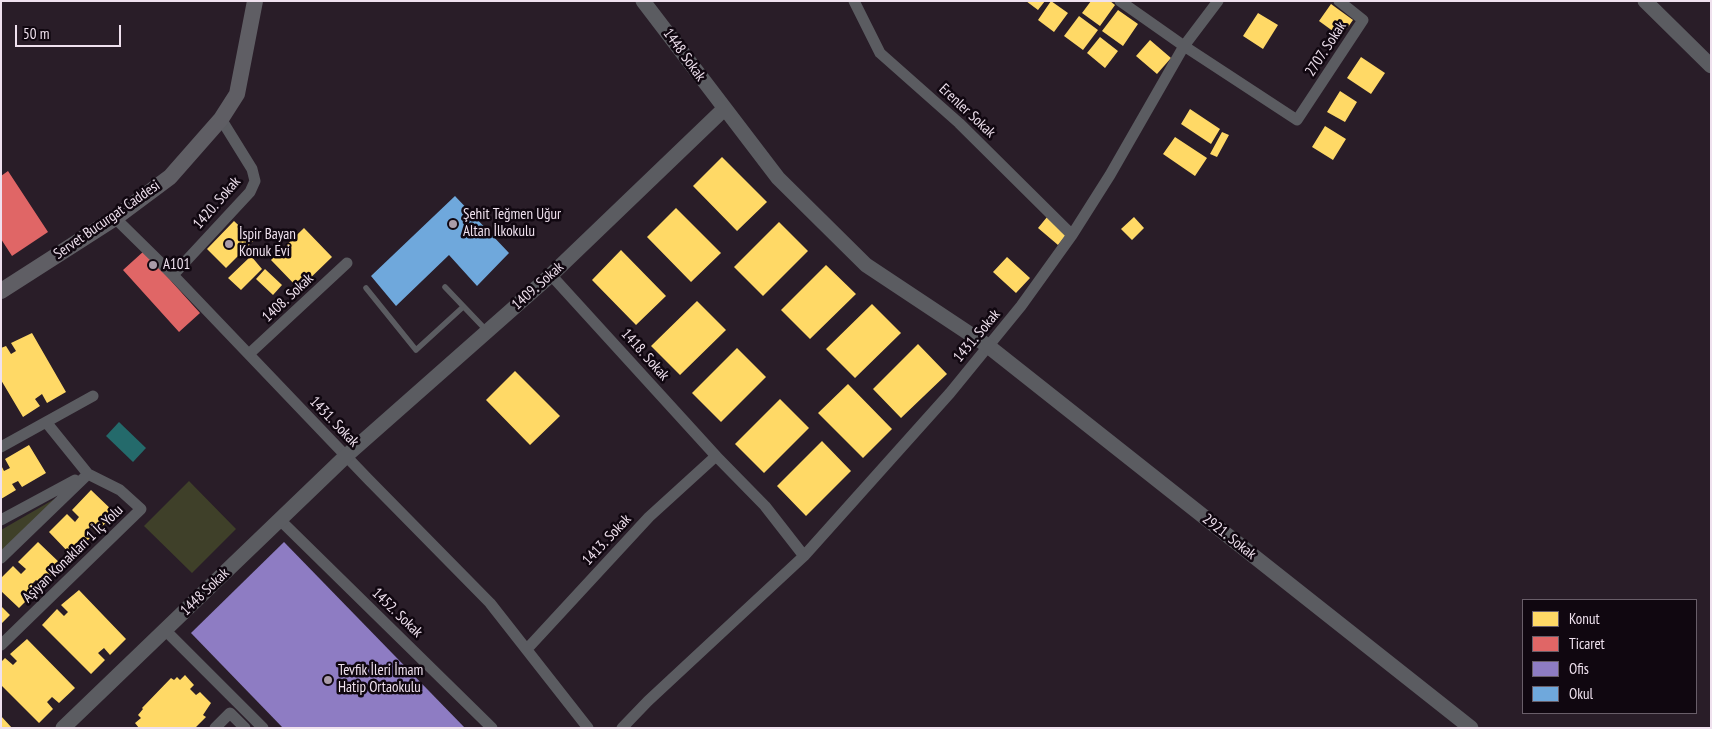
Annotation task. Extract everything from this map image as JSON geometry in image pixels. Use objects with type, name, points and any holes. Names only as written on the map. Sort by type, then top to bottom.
[{"type":"main road","name":"Servet Bucurgat Caddesi","points":[[1,291],[115,218],[170,176],[221,119],[237,94],[255,1]]},
{"type":"street","name":"1448 Sokak","points":[[643,1],[778,178],[866,265],[988,346]]},
{"type":"street","name":"Erenler Sokak","points":[[854,1],[880,52],[959,123],[1072,235]]},
{"type":"street","points":[[1120,1],[1184,46]]},
{"type":"street","name":"1431. Sokak","points":[[622,728],[655,694],[804,556],[950,393],[1021,306],[1072,235],[1110,175],[1184,46],[1218,1]]},
{"type":"street","name":"2707. Sokak","points":[[1184,46],[1297,120],[1363,20],[1339,1]]},
{"type":"street","points":[[1645,1],[1711,66]]},
{"type":"street","name":"1409. Sokak","points":[[346,456],[551,275],[724,109]]},
{"type":"street","name":"1420. Sokak","points":[[173,275],[250,192],[255,181],[252,169],[221,119]]},
{"type":"street","name":"1431. Sokak","points":[[115,218],[173,275],[490,603],[588,728]]},
{"type":"street","name":"1408. Sokak","points":[[249,354],[347,263]]},
{"type":"street","name":"1418. Sokak","points":[[551,275],[716,456]]},
{"type":"street","name":"2921. Sokak","points":[[988,346],[1471,728]]},
{"type":"street","points":[[1,447],[93,396]]},
{"type":"street","name":"Aşiyan Konakları 1 İç Yolu","points":[[1,645],[141,509],[120,490],[88,474],[46,422]]},
{"type":"street","name":"1448 Sokak","points":[[63,728],[346,456]]},
{"type":"street","points":[[716,456],[766,506],[804,556]]},
{"type":"street","name":"1413. Sokak","points":[[527,650],[649,516],[716,456]]},
{"type":"street","points":[[1,520],[88,474]]},
{"type":"street","points":[[1,558],[88,474]]},
{"type":"street","name":"1452. Sokak","points":[[280,520],[492,728]]},
{"type":"street","points":[[165,630],[263,728]]},
{"type":"street","points":[[215,728],[230,713],[245,728]]},
{"type":"lane","points":[[366,288],[416,350],[463,307]]},
{"type":"lane","points":[[445,288],[487,332]]},
{"type":"shaded area","points":[[119,422],[146,448],[133,462],[106,436]]},
{"type":"shaded area","points":[[189,481],[236,529],[192,573],[144,526]]},
{"type":"shaded area","points":[[58,497],[1,551],[1,530]]},
{"type":"building: Konut","points":[[1026,1],[1045,1],[1038,10]]},
{"type":"building: Konut","points":[[1051,1],[1068,13],[1054,32],[1038,20]]},
{"type":"building: Konut","points":[[1091,1],[1110,1],[1115,5],[1100,26],[1082,13]]},
{"type":"building: Konut","points":[[1331,4],[1353,20],[1341,37],[1319,21]]},
{"type":"building: Konut","points":[[1118,10],[1138,24],[1123,46],[1102,31]]},
{"type":"building: Konut","points":[[1258,13],[1278,25],[1263,49],[1243,36]]},
{"type":"building: Konut","points":[[1079,16],[1098,30],[1083,50],[1064,36]]},
{"type":"building: Konut","points":[[1100,37],[1118,51],[1105,68],[1087,53]]},
{"type":"building: Konut","points":[[1150,40],[1171,58],[1157,74],[1136,56]]},
{"type":"building: Konut","points":[[1361,57],[1385,73],[1371,94],[1347,78]]},
{"type":"building: Konut","points":[[1340,91],[1357,102],[1345,122],[1327,112]]},
{"type":"building: Konut","points":[[1190,109],[1220,129],[1211,144],[1181,124]]},
{"type":"building: Konut","points":[[1325,126],[1346,139],[1333,160],[1312,147]]},
{"type":"building: Konut","points":[[1222,132],[1229,135],[1217,157],[1210,154]]},
{"type":"building: Konut","points":[[1175,137],[1207,158],[1195,176],[1163,154]]},
{"type":"building: Konut","points":[[722,157],[767,202],[737,231],[693,186]]},
{"type":"building: Konut","points":[[676,208],[721,253],[691,282],[647,237]]},
{"type":"building: Konut","points":[[1052,211],[1072,228],[1058,245],[1038,228]]},
{"type":"building: Konut","points":[[1134,217],[1144,228],[1132,240],[1121,229]]},
{"type":"building: Konut","points":[[234,221],[254,240],[226,268],[207,249]]},
{"type":"building: Konut","points":[[779,222],[808,251],[763,296],[734,267]]},
{"type":"building: Konut","points":[[304,228],[332,257],[299,289],[271,260]]},
{"type":"building: Konut","points":[[621,250],[666,296],[636,325],[592,280]]},
{"type":"building: Konut","points":[[251,256],[262,269],[241,290],[228,278]]},
{"type":"building: Konut","points":[[1007,257],[1030,278],[1016,293],[993,272]]},
{"type":"building: Konut","points":[[826,265],[856,294],[810,339],[781,310]]},
{"type":"building: Konut","points":[[265,269],[282,285],[273,295],[256,279]]},
{"type":"building: Konut","points":[[697,301],[726,330],[680,375],[651,346]]},
{"type":"building: Konut","points":[[872,304],[901,333],[855,378],[826,349]]},
{"type":"building: Konut","points":[[32,333],[66,392],[47,403],[42,394],[35,399],[40,406],[23,417],[1,380],[1,348],[6,346],[11,354],[16,351],[11,343]]},
{"type":"building: Konut","points":[[918,344],[947,374],[901,418],[873,389]]},
{"type":"building: Konut","points":[[737,348],[766,377],[721,422],[692,393]]},
{"type":"building: Konut","points":[[515,371],[560,416],[530,445],[486,400]]},
{"type":"building: Konut","points":[[848,384],[892,429],[863,458],[818,413]]},
{"type":"building: Konut","points":[[780,399],[809,428],[764,473],[735,444]]},
{"type":"building: Konut","points":[[822,441],[851,471],[806,516],[777,486]]},
{"type":"building: Konut","points":[[29,445],[46,473],[22,487],[18,481],[12,484],[16,490],[1,499],[1,465],[4,471],[10,468],[5,459]]},
{"type":"building: Konut","points":[[91,490],[115,513],[96,533],[90,527],[85,532],[91,537],[72,556],[49,532],[67,514],[75,522],[79,517],[72,510]]},
{"type":"building: Konut","points":[[38,542],[62,565],[42,585],[36,580],[32,584],[37,590],[19,608],[1,591],[1,578],[13,566],[21,574],[26,569],[18,562]]},
{"type":"building: Konut","points":[[79,590],[126,639],[110,655],[104,648],[98,653],[105,660],[91,674],[42,625],[57,609],[64,616],[68,612],[61,605]]},
{"type":"building: Konut","points":[[1,606],[10,615],[1,624]]},
{"type":"building: Konut","points":[[27,639],[75,688],[59,703],[52,697],[47,702],[53,709],[39,723],[1,685],[1,662],[5,658],[13,665],[17,661],[10,654]]},
{"type":"building: Konut","points":[[185,675],[194,685],[190,689],[196,695],[200,692],[211,703],[203,715],[206,717],[195,728],[139,728],[135,723],[141,718],[138,715],[142,708],[171,678],[174,680],[177,677],[180,680]]},
{"type":"building: Konut","points":[[1,716],[12,728],[1,728]]},
{"type":"building: Ticaret","points":[[8,171],[48,232],[12,256],[1,239],[1,176]]},
{"type":"building: Ticaret","points":[[144,251],[200,313],[179,332],[123,270]]},
{"type":"building: Ofis","name":"Tevfik İleri İmam Hatip Ortaokulu","points":[[284,542],[465,728],[283,728],[191,633]]},
{"type":"building: Okul","name":"Şehit Teğmen Uğur Altan İlkokulu","points":[[455,196],[509,253],[477,286],[449,255],[396,306],[371,276]]},
{"type":"place","name":"Şehit Teğmen Uğur Altan İlkokulu","points":[[453,224]]},
{"type":"place","name":"İspir Bayan Konuk Evi","points":[[229,244]]},
{"type":"place","name":"A101","points":[[153,265]]},
{"type":"place","name":"Tevfik İleri İmam Hatip Ortaokulu","points":[[328,680]]}]
